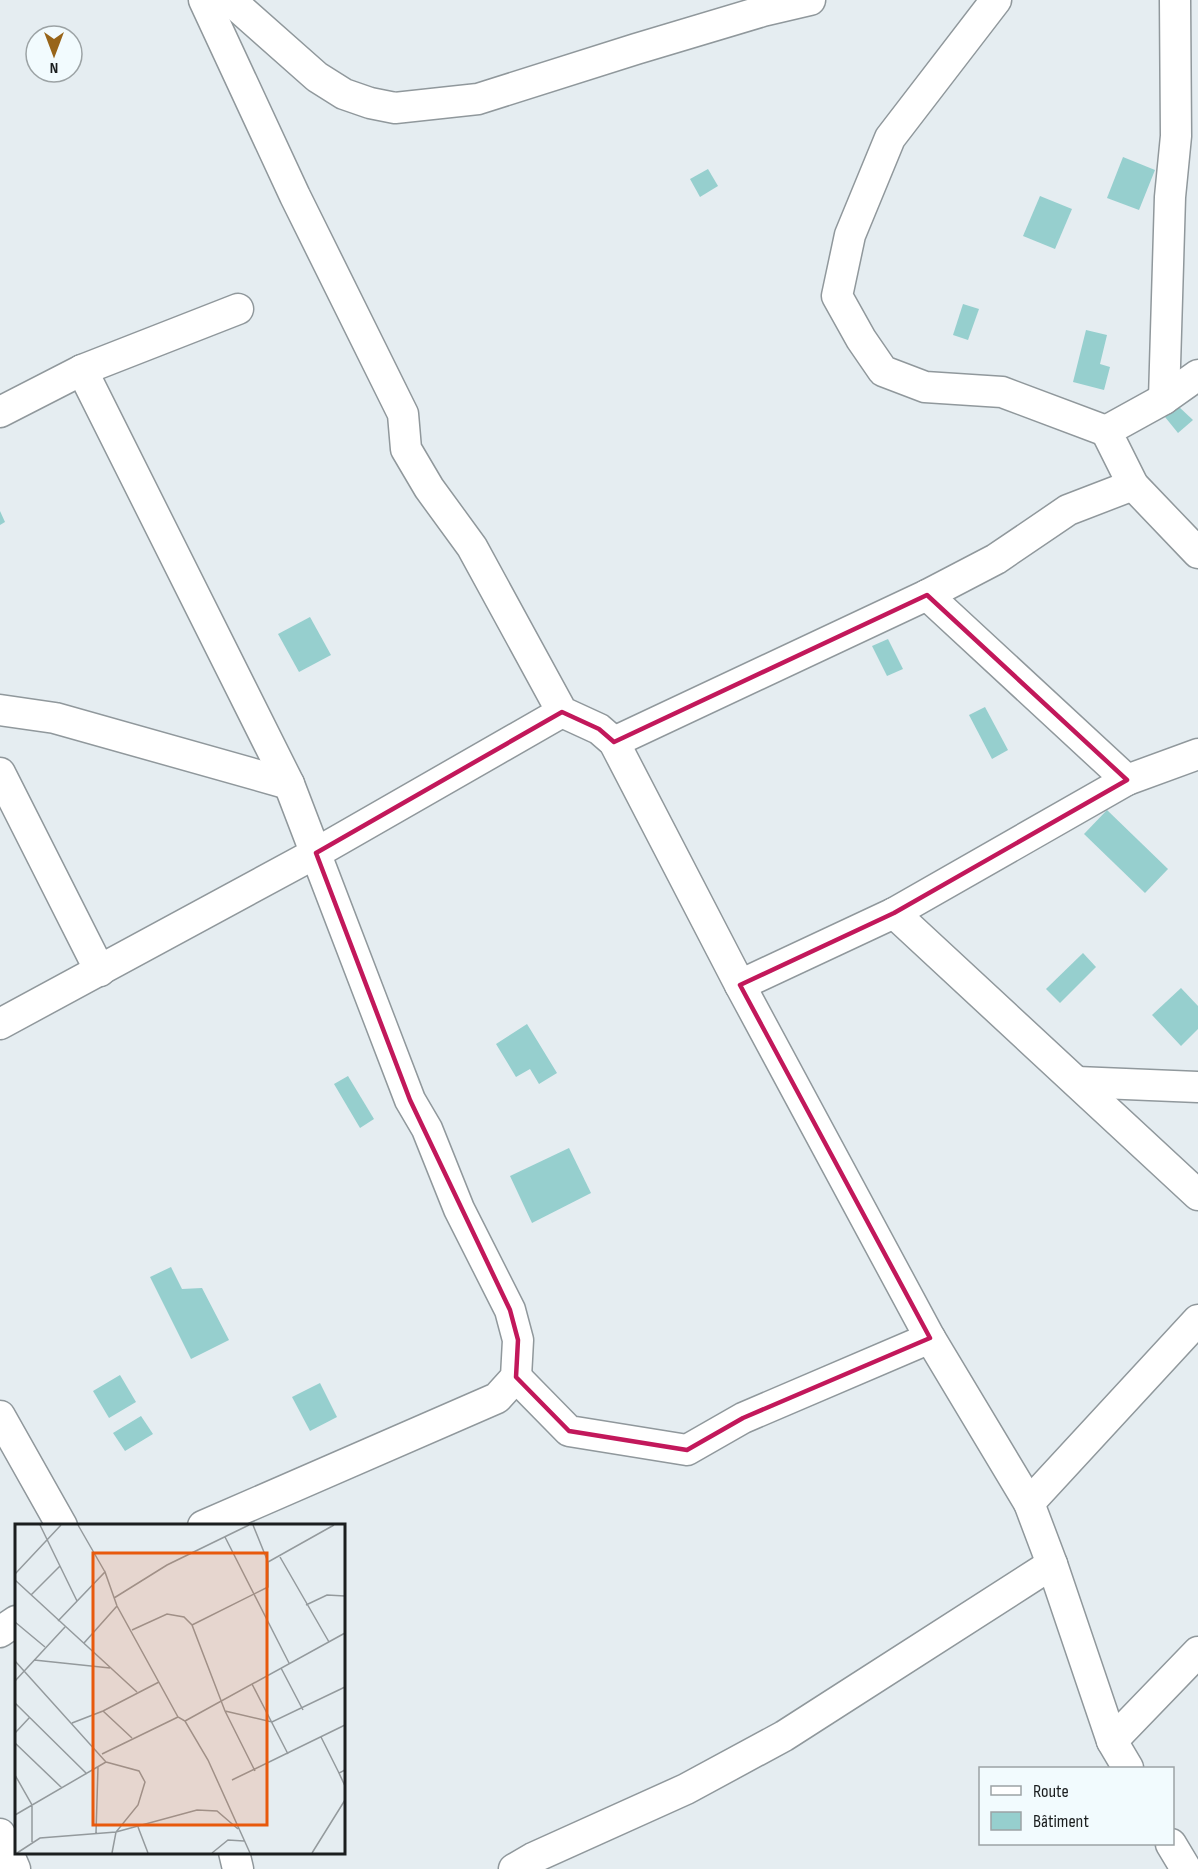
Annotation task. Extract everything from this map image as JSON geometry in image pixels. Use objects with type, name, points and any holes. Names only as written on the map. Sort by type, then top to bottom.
[{"type":"street","points":[[204,0],[300,206],[403,414],[406,448],[429,488],[472,547],[562,712],[599,729],[614,742],[740,985],[930,1338],[1029,1503],[1112,1741],[1127,1767]]},
{"type":"street","points":[[230,0],[317,77],[344,94],[395,108],[478,99],[763,11],[810,0]]},
{"type":"street","points":[[996,0],[890,138],[850,235],[837,296],[861,339],[883,370],[925,387],[1002,392],[1106,431],[1133,485],[1198,553]]},
{"type":"street","points":[[1164,399],[1170,196],[1176,136],[1175,0]]},
{"type":"street","points":[[0,412],[82,370],[238,309]]},
{"type":"street","points":[[82,370],[289,784],[410,1100],[427,1129],[459,1209],[510,1310],[518,1340],[516,1377],[497,1398],[208,1524]]},
{"type":"street","points":[[1106,431],[1164,399],[1198,375]]},
{"type":"street","points":[[614,742],[927,595],[996,559],[1068,510],[1133,485]]},
{"type":"street","points":[[927,595],[1127,780]]},
{"type":"street","points":[[0,710],[55,718],[289,784]]},
{"type":"street","points":[[0,1024],[316,853],[562,712]]},
{"type":"street","points":[[740,985],[894,913],[1127,780],[1198,754]]},
{"type":"street","points":[[0,773],[100,971]]},
{"type":"street","points":[[894,913],[1198,1195]]},
{"type":"street","points":[[1077,1082],[1198,1088]]},
{"type":"street","points":[[1029,1503],[1198,1320]]},
{"type":"street","points":[[516,1377],[569,1431],[687,1450],[743,1418],[930,1338]]},
{"type":"street","points":[[0,1416],[61,1524]]},
{"type":"street","points":[[514,1869],[532,1858],[687,1789],[784,1736],[1052,1564]]},
{"type":"street","points":[[0,1632],[15,1622]]},
{"type":"street","points":[[1112,1741],[1198,1652]]},
{"type":"street","points":[[0,1834],[15,1869]]},
{"type":"street","points":[[1172,1845],[1186,1869]]},
{"type":"street","points":[[234,1854],[238,1869]]},
{"type":"highlighted area","points":[[927,595],[1127,780],[894,913],[740,985],[930,1338],[743,1418],[687,1450],[569,1431],[516,1377],[518,1340],[510,1310],[410,1100],[316,853],[562,712],[599,729],[614,742]]},
{"type":"building","points":[[1123,157],[1155,170],[1139,210],[1107,198]]},
{"type":"building","points":[[708,169],[718,186],[700,197],[690,179]]},
{"type":"building","points":[[1040,196],[1072,209],[1055,249],[1023,236]]},
{"type":"building","points":[[963,304],[979,309],[968,340],[953,335]]},
{"type":"building","points":[[1086,330],[1107,335],[1100,364],[1110,367],[1104,390],[1073,382]]},
{"type":"building","points":[[1178,406],[1193,420],[1178,433],[1165,417]]},
{"type":"building","points":[[0,511],[5,522],[0,525]]},
{"type":"building","points":[[310,617],[331,655],[299,672],[278,634]]},
{"type":"building","points":[[888,639],[903,669],[887,676],[872,646]]},
{"type":"building","points":[[985,707],[1008,750],[992,759],[969,715]]},
{"type":"building","points":[[1107,810],[1168,869],[1145,893],[1084,834]]},
{"type":"building","points":[[1083,953],[1096,967],[1060,1003],[1046,989]]},
{"type":"building","points":[[1181,988],[1198,1006],[1198,1029],[1181,1046],[1152,1015]]},
{"type":"building","points":[[527,1024],[557,1073],[539,1084],[530,1069],[516,1077],[496,1044]]},
{"type":"building","points":[[348,1076],[374,1119],[360,1128],[334,1084]]},
{"type":"building","points":[[569,1148],[591,1193],[532,1223],[510,1176]]},
{"type":"building","points":[[171,1267],[182,1289],[202,1288],[229,1340],[191,1359],[150,1277]]},
{"type":"building","points":[[120,1375],[136,1402],[109,1418],[93,1391]]},
{"type":"building","points":[[320,1383],[337,1417],[310,1431],[292,1397]]},
{"type":"building","points":[[141,1416],[153,1434],[125,1451],[113,1433]]}]
